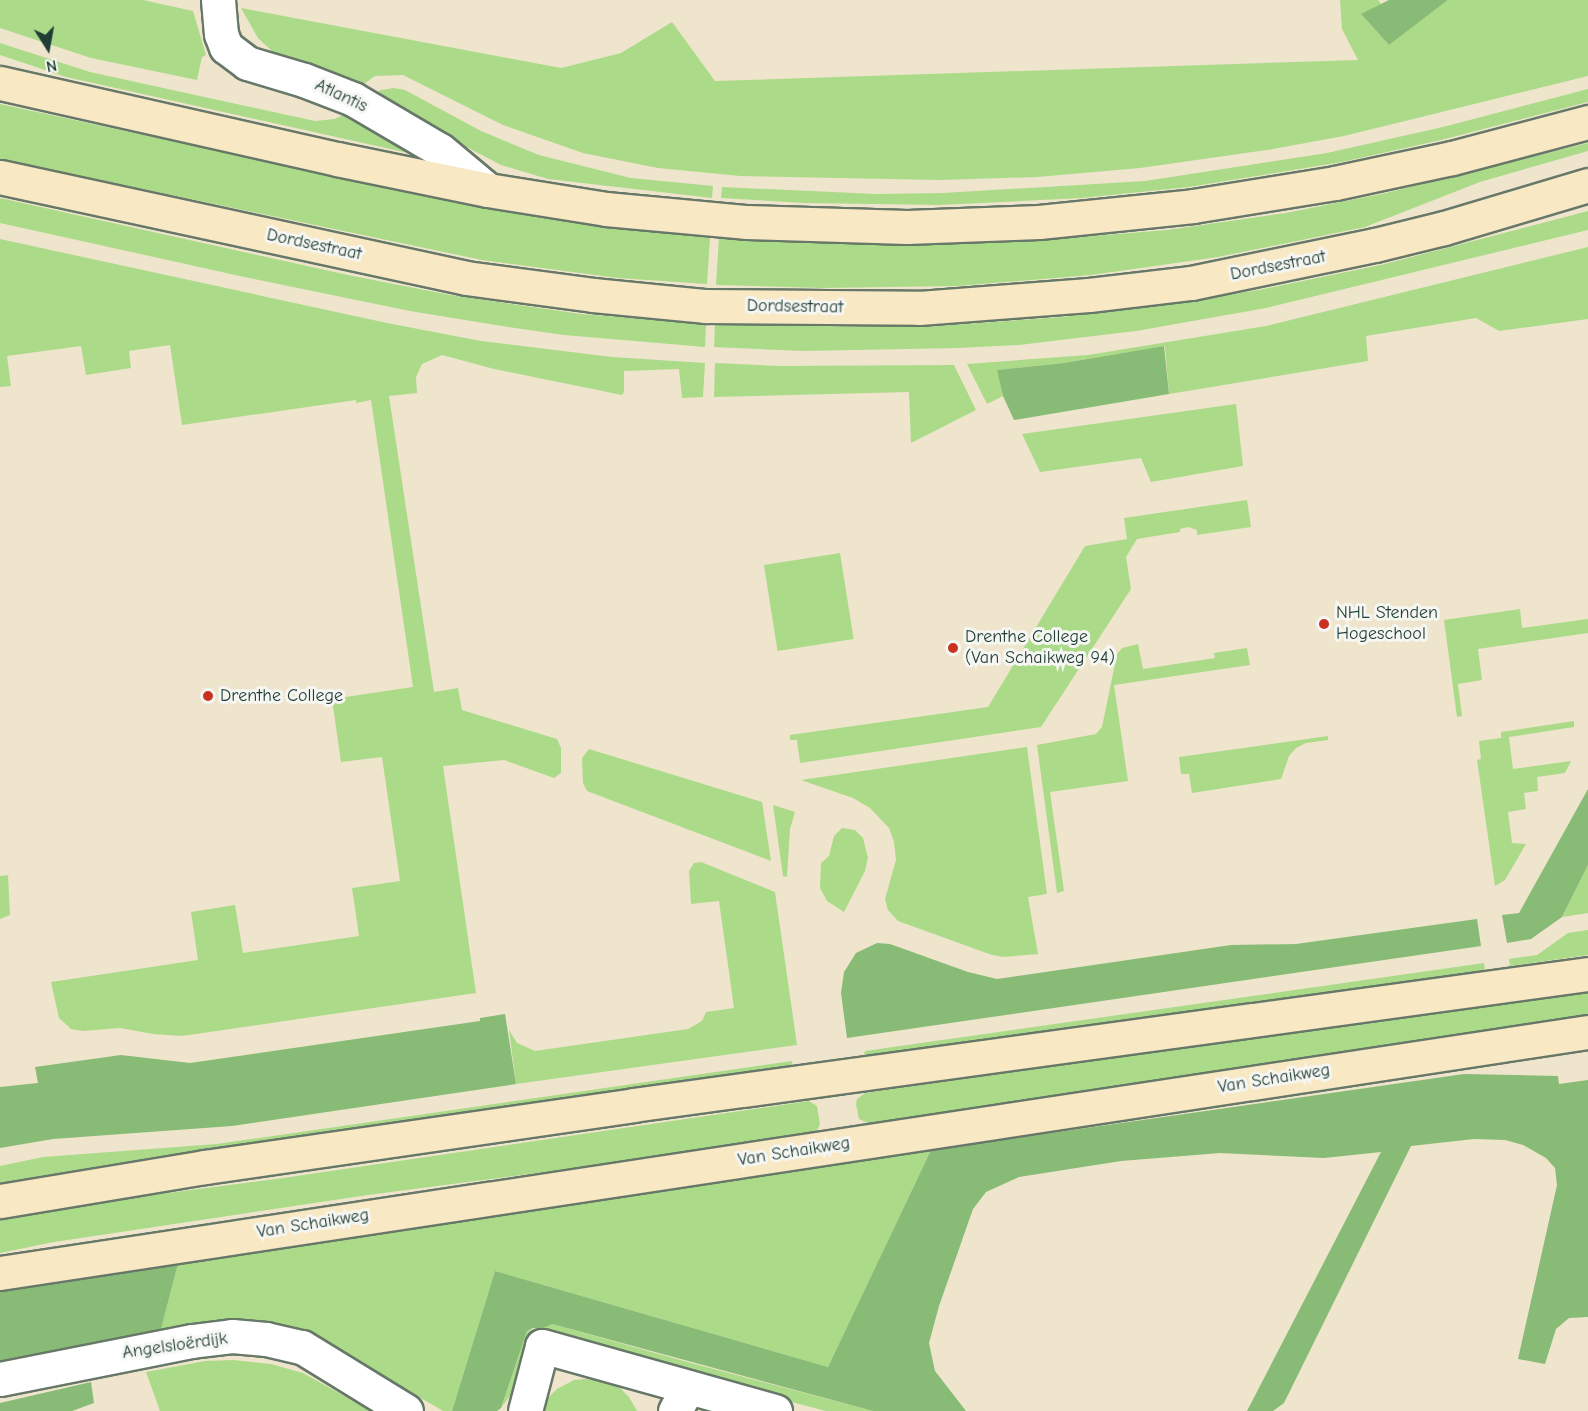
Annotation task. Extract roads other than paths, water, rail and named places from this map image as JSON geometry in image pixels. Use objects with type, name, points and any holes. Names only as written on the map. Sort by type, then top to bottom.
[{"type":"main road","points":[[0,83],[337,159],[488,190],[606,208],[747,222],[907,227],[1039,222],[1193,207],[1335,183],[1452,158],[1588,122]]},
{"type":"main road","name":"Dordsestraat","points":[[0,177],[466,278],[593,296],[706,306],[920,308],[1089,295],[1191,283],[1375,245],[1444,228],[1588,185]]},
{"type":"main road","points":[[0,1201],[205,1167],[633,1105],[1588,974]]},
{"type":"main road","name":"Van Schaikweg","points":[[0,1273],[1588,1032]]},
{"type":"street","name":"Atlantis","points":[[218,0],[221,34],[226,47],[247,63],[304,80],[353,99],[440,150],[488,190]]},
{"type":"street","name":"Angelsloërdijk","points":[[0,1379],[192,1341],[232,1336],[266,1339],[302,1347],[406,1411]]},
{"type":"street","points":[[525,1411],[542,1346],[681,1399],[775,1411]]},
{"type":"place","name":"NHL Stenden Hogeschool","points":[[1324,624]]},
{"type":"place","name":"Drenthe College (Van Schaikweg 94)","points":[[953,648]]},
{"type":"place","name":"Drenthe College","points":[[208,696]]}]
